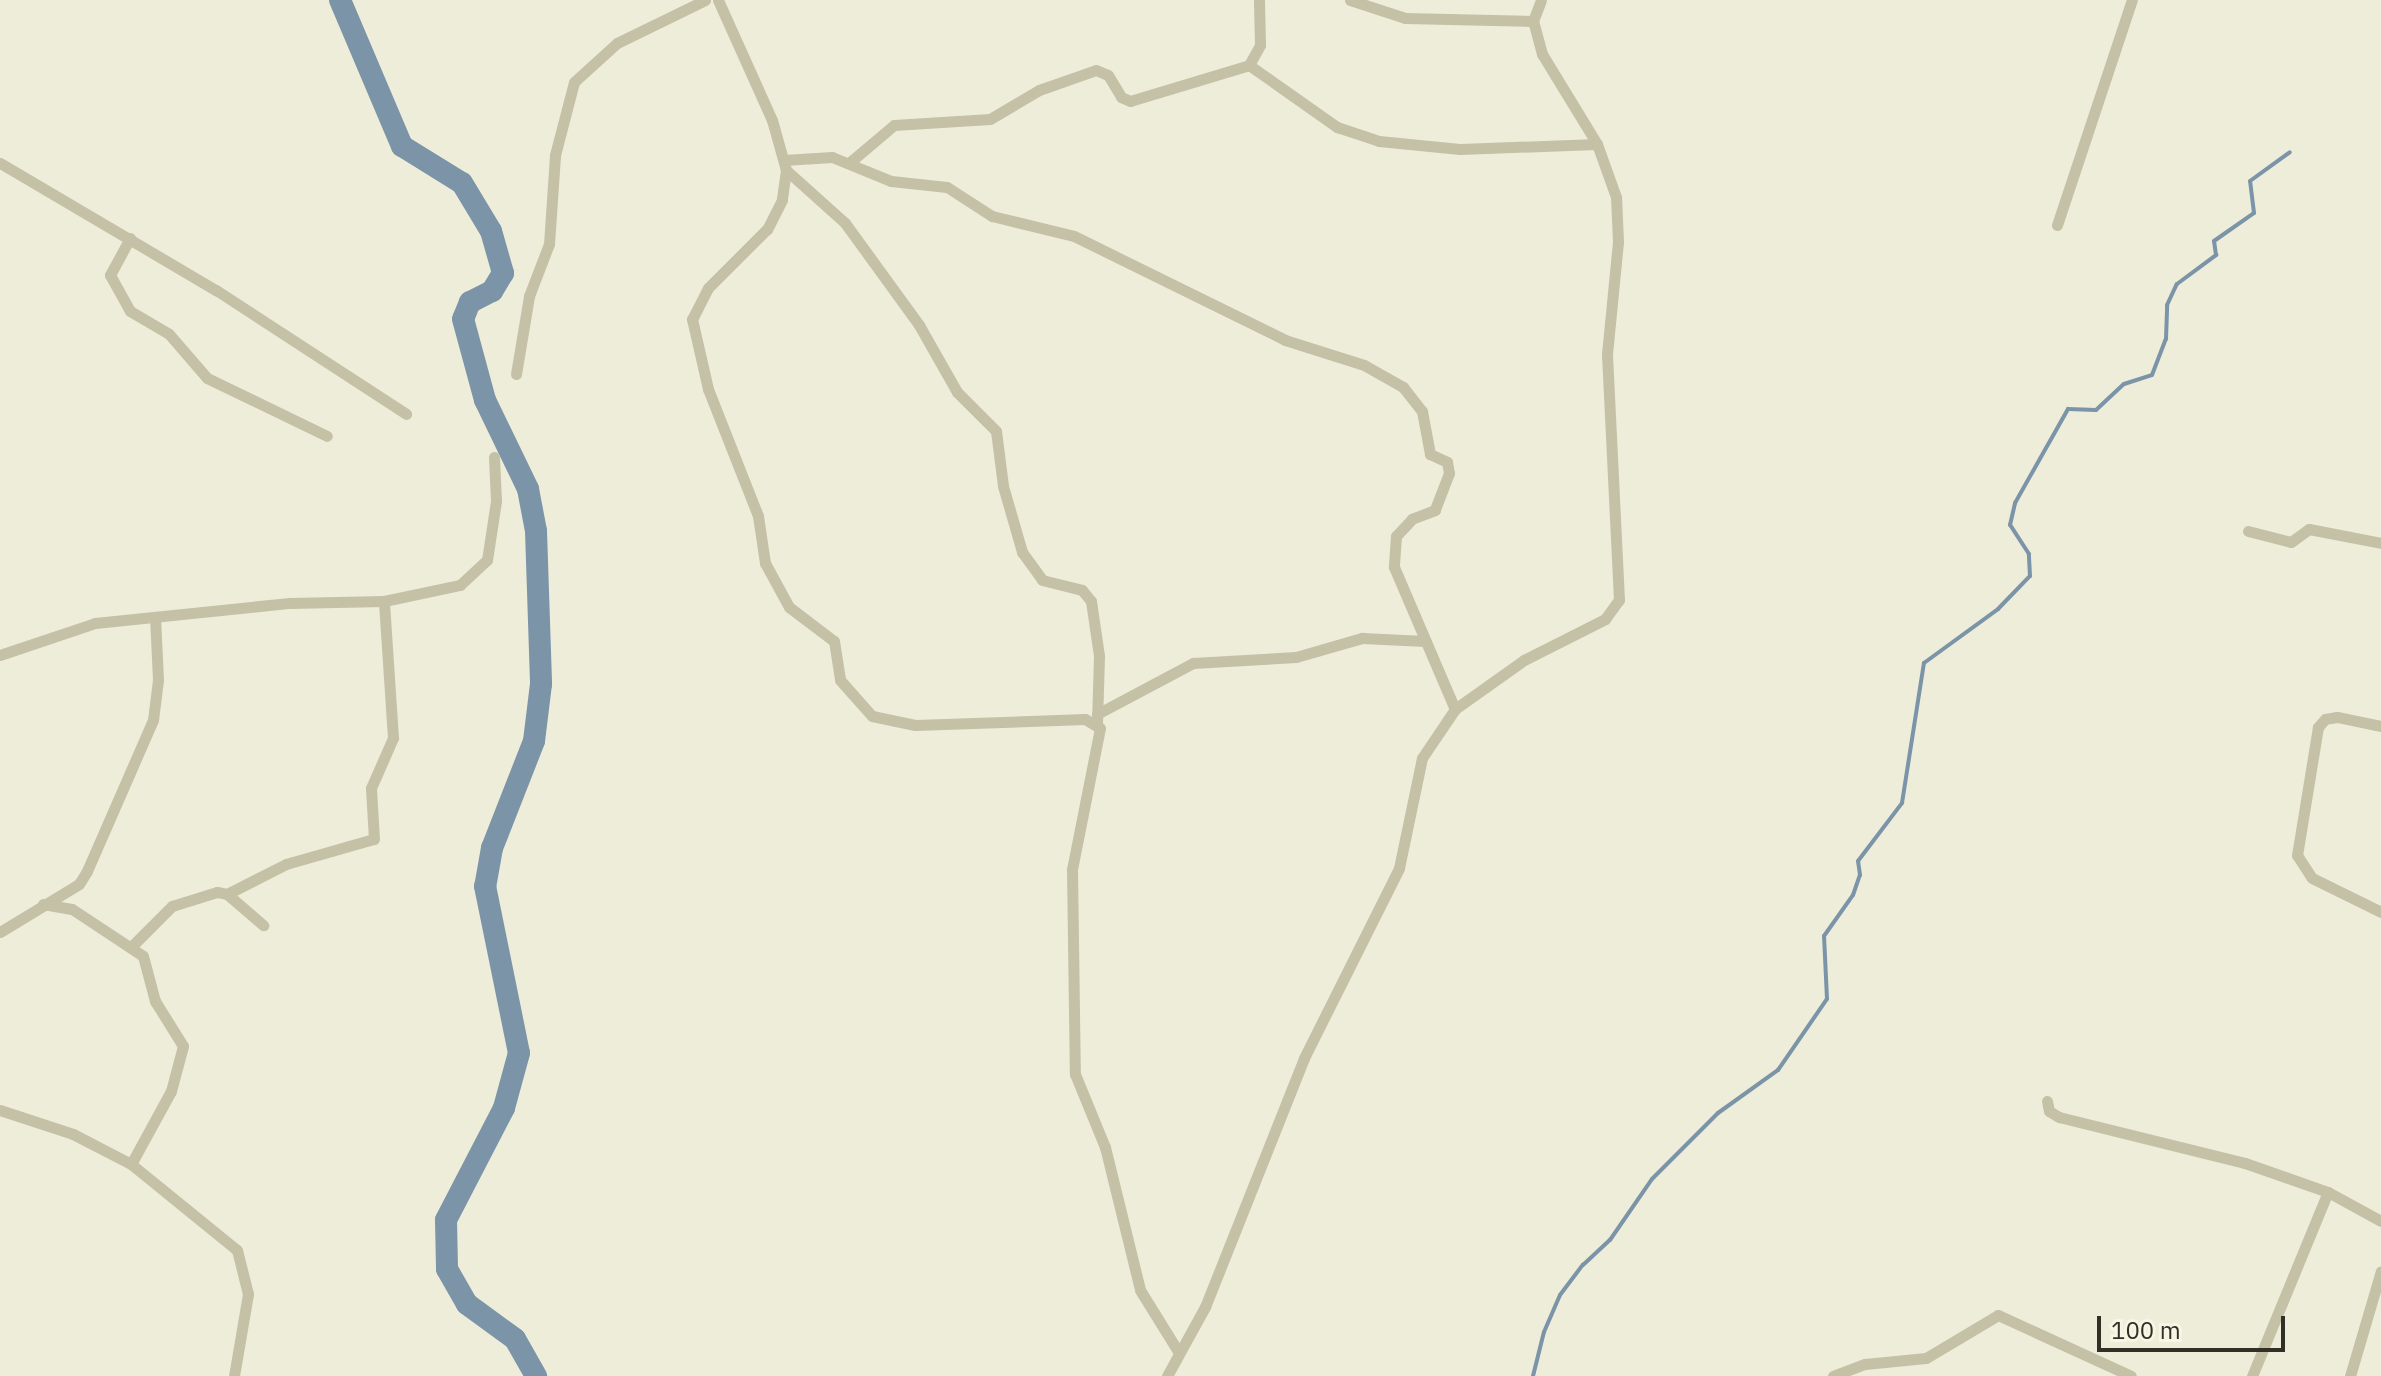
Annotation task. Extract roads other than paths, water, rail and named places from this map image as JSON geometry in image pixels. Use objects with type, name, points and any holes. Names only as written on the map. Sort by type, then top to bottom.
[{"type":"street","points":[[516,374],[529,296],[549,244],[556,147],[574,82],[617,43],[705,0]]},
{"type":"street","points":[[718,0],[785,165],[845,223],[919,325],[957,392],[996,431],[1003,486],[1022,552],[1042,580],[1082,590],[1091,601],[1099,656],[1097,718],[1101,743],[1072,869],[1073,1065],[1105,1147],[1140,1290],[1179,1353]]},
{"type":"street","points":[[849,163],[894,125],[990,119],[1039,90],[1096,70],[1108,75],[1121,97],[1130,101],[1249,65],[1260,45],[1259,0]]},
{"type":"street","points":[[1350,0],[1405,18],[1533,21]]},
{"type":"street","points":[[1167,1376],[1205,1307],[1304,1058],[1399,868],[1422,758],[1455,709],[1524,660],[1605,619],[1619,600],[1607,367],[1619,222],[1616,197],[1597,144],[1542,54],[1533,21],[1541,0]]},
{"type":"street","points":[[2057,225],[2132,0]]},
{"type":"street","points":[[1249,65],[1337,127],[1379,141],[1460,149],[1597,144]]},
{"type":"street","points":[[785,165],[816,154],[849,163],[891,181],[947,187],[1004,221],[1074,236],[1285,340],[1364,365],[1403,387],[1422,411],[1430,454],[1447,462],[1449,473],[1435,510],[1402,527],[1392,551],[1398,580],[1455,709]]},
{"type":"street","points":[[0,163],[130,238],[406,414]]},
{"type":"street","points":[[785,165],[782,200],[767,229],[708,288],[692,319],[705,380],[758,516],[772,581],[799,617],[834,641],[840,680],[872,716],[915,725],[1097,718],[1193,663],[1296,657],[1362,638],[1425,641]]},
{"type":"street","points":[[130,238],[110,275],[130,311],[169,334],[207,378],[327,436]]},
{"type":"street","points":[[0,655],[95,623],[384,601],[460,585],[487,560],[496,501],[494,457]]},
{"type":"street","points":[[2248,531],[2291,542],[2309,529],[2381,543]]},
{"type":"street","points":[[227,894],[286,864],[374,839],[371,788],[393,738],[384,601]]},
{"type":"street","points":[[0,932],[79,884],[87,871],[143,744],[158,680],[155,617]]},
{"type":"street","points":[[2381,726],[2337,717],[2325,719],[2318,727],[2297,855],[2312,878],[2381,912]]},
{"type":"street","points":[[132,946],[172,906],[217,892],[227,894],[263,925]]},
{"type":"street","points":[[43,904],[72,909],[132,946],[148,965],[155,1001],[180,1040],[183,1058],[131,1164]]},
{"type":"street","points":[[2047,1101],[2049,1111],[2059,1117],[2245,1163],[2328,1192],[2381,1221]]},
{"type":"street","points":[[0,1110],[73,1134],[131,1164],[229,1242],[244,1262],[248,1294],[232,1363],[234,1376]]},
{"type":"street","points":[[2252,1376],[2328,1192]]},
{"type":"street","points":[[2350,1376],[2381,1271]]},
{"type":"street","points":[[1833,1376],[1865,1364],[1926,1358],[1998,1315],[2131,1376]]},
{"type":"waterway","points":[[340,0],[402,146],[462,183],[491,231],[503,273],[492,291],[470,302],[463,319],[485,400],[528,489],[536,531],[541,684],[534,741],[492,848],[485,886],[519,1053],[504,1108],[446,1220],[447,1269],[467,1304],[515,1339],[536,1376]]},
{"type":"waterway","points":[[1533,1376],[1544,1332],[1560,1295],[1583,1265],[1610,1240],[1652,1179],[1718,1113],[1778,1070],[1827,999],[1824,936],[1853,895],[1860,875],[1858,861],[1902,803],[1924,663],[1998,609],[2030,576],[2029,554],[2010,525],[2015,503],[2068,409],[2096,410],[2124,384],[2152,375],[2166,339],[2167,305],[2177,284],[2216,255],[2214,241],[2254,213],[2250,181],[2290,152]]}]
